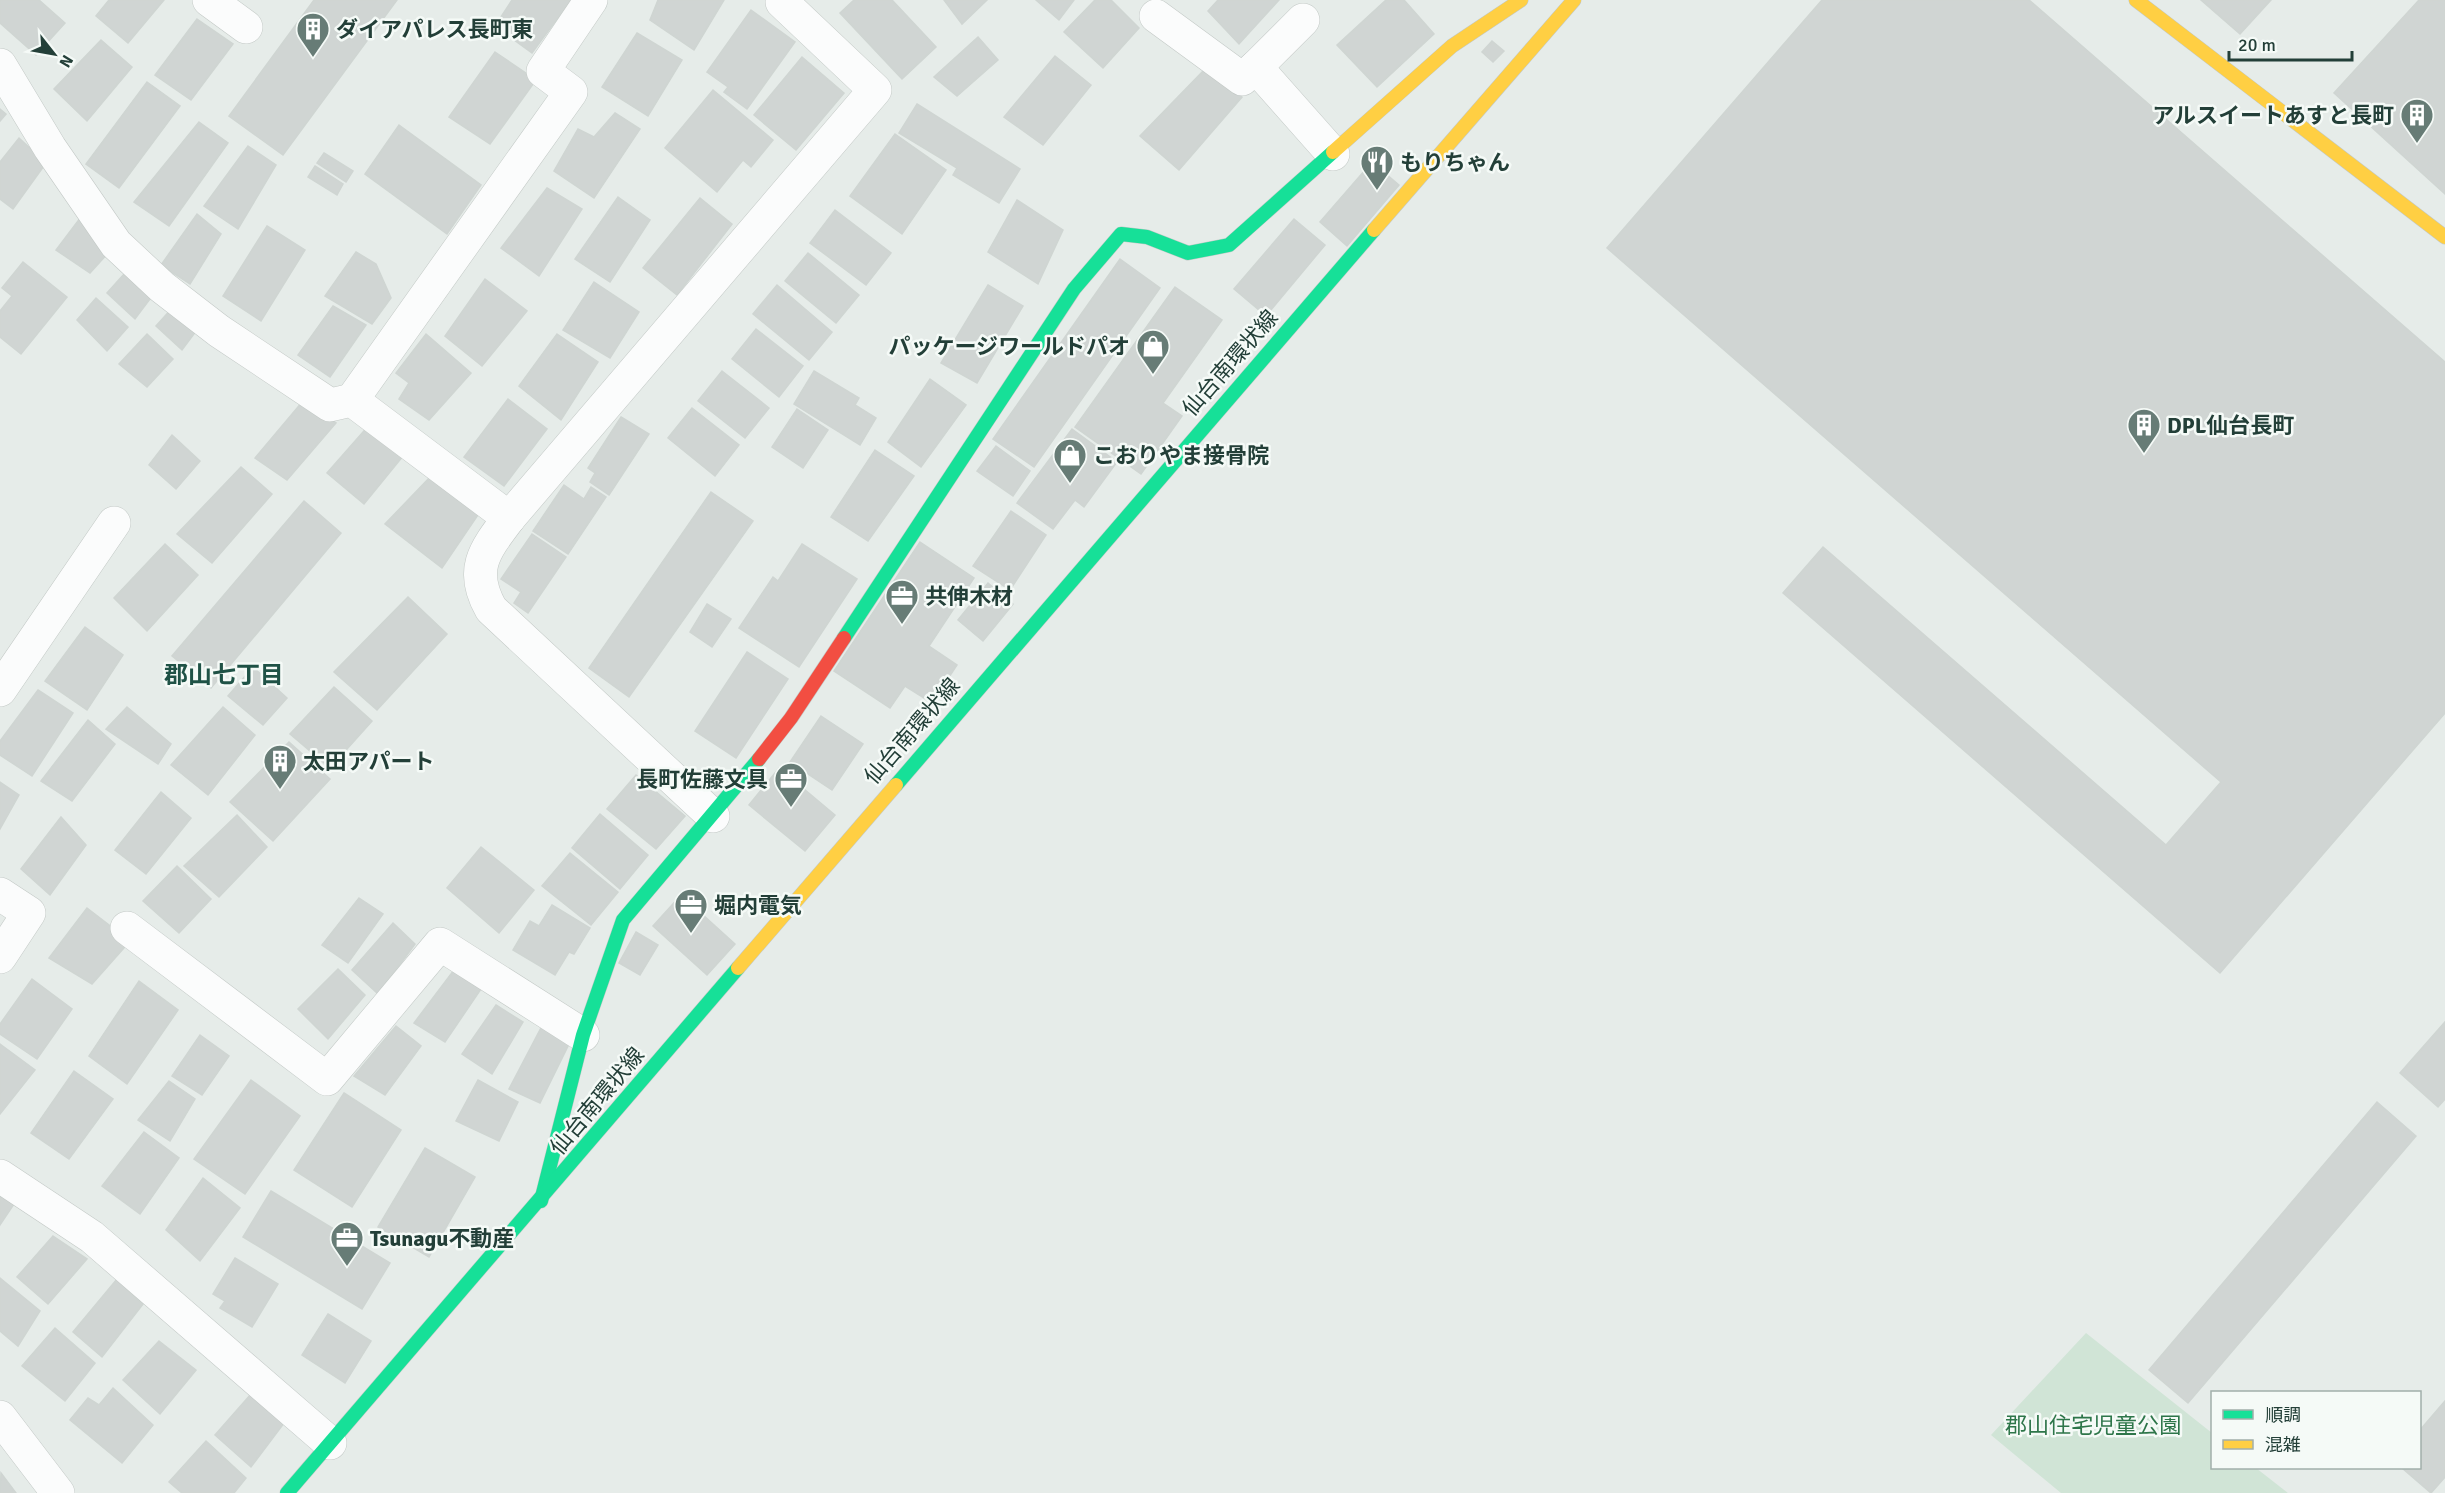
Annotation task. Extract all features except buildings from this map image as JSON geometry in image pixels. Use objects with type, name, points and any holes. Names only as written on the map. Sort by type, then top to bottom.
[{"type":"street","points":[[209,0],[246,27]]},
{"type":"street","points":[[0,65],[50,148],[116,244],[162,288],[219,331],[330,405],[352,400],[571,92],[543,71],[591,0]]},
{"type":"street","points":[[713,816],[491,609],[481,591],[479,574],[483,556],[509,518],[875,90],[782,2],[784,0]]},
{"type":"street","points":[[540,1201],[583,1035],[623,920],[713,816],[791,718],[1074,289],[1121,234],[1148,237],[1188,253],[1229,245],[1452,46],[1521,0]]},
{"type":"street","name":"仙台南環状線","points":[[287,1493],[540,1201],[957,711],[1574,0]]},
{"type":"street","points":[[2136,0],[2445,237]]},
{"type":"street","points":[[1156,16],[1242,79],[1303,20]]},
{"type":"street","points":[[1256,67],[1333,154]]},
{"type":"street","points":[[352,400],[509,518]]},
{"type":"street","points":[[0,690],[114,523]]},
{"type":"street","points":[[0,894],[29,913],[0,957]]},
{"type":"street","points":[[127,928],[327,1079],[440,944],[583,1035]]},
{"type":"street","points":[[0,1176],[92,1237],[330,1443]]},
{"type":"street","points":[[0,1417],[58,1493]]},
{"type":"green space","name":"郡山住宅児童公園","points":[[2086,1333],[2211,1432],[2211,1469],[2257,1469],[2288,1493],[2061,1493],[1991,1435]]},
{"type":"traffic: fast","points":[[844,638],[1074,289],[1121,234],[1147,237],[1188,253],[1229,245],[1333,152]]},
{"type":"traffic: fast","points":[[896,785],[1374,230]]},
{"type":"traffic: fast","points":[[541,1201],[583,1035],[623,920],[759,759]]},
{"type":"traffic: fast","points":[[287,1493],[738,968]]},
{"type":"traffic: slow","points":[[1333,152],[1452,46],[1521,0]]},
{"type":"traffic: slow","points":[[1374,230],[1574,0]]},
{"type":"traffic: slow","points":[[2136,0],[2445,237]]},
{"type":"traffic: slow","points":[[738,968],[896,785]]},
{"type":"traffic: jam","points":[[759,759],[791,718],[844,638]]},
{"type":"place","name":"ダイアパレス長町東","points":[[313,58]]},
{"type":"place","name":"アルスイートあすと長町","points":[[2417,144]]},
{"type":"place","name":"もりちゃん","points":[[1377,191]]},
{"type":"place","name":"パッケージワールドパオ","points":[[1153,375]]},
{"type":"place","name":"DPL仙台長町","points":[[2144,454]]},
{"type":"place","name":"こおりやま接骨院","points":[[1070,484]]},
{"type":"place","name":"共伸木材","points":[[902,625]]},
{"type":"place","name":"太田アパート","points":[[280,790]]},
{"type":"place","name":"長町佐藤文具","points":[[791,808]]},
{"type":"place","name":"堀内電気","points":[[691,934]]},
{"type":"place","name":"Tsunagu不動産","points":[[347,1267]]},
{"type":"district","name":"郡山七丁目","points":[[224,675]]}]
